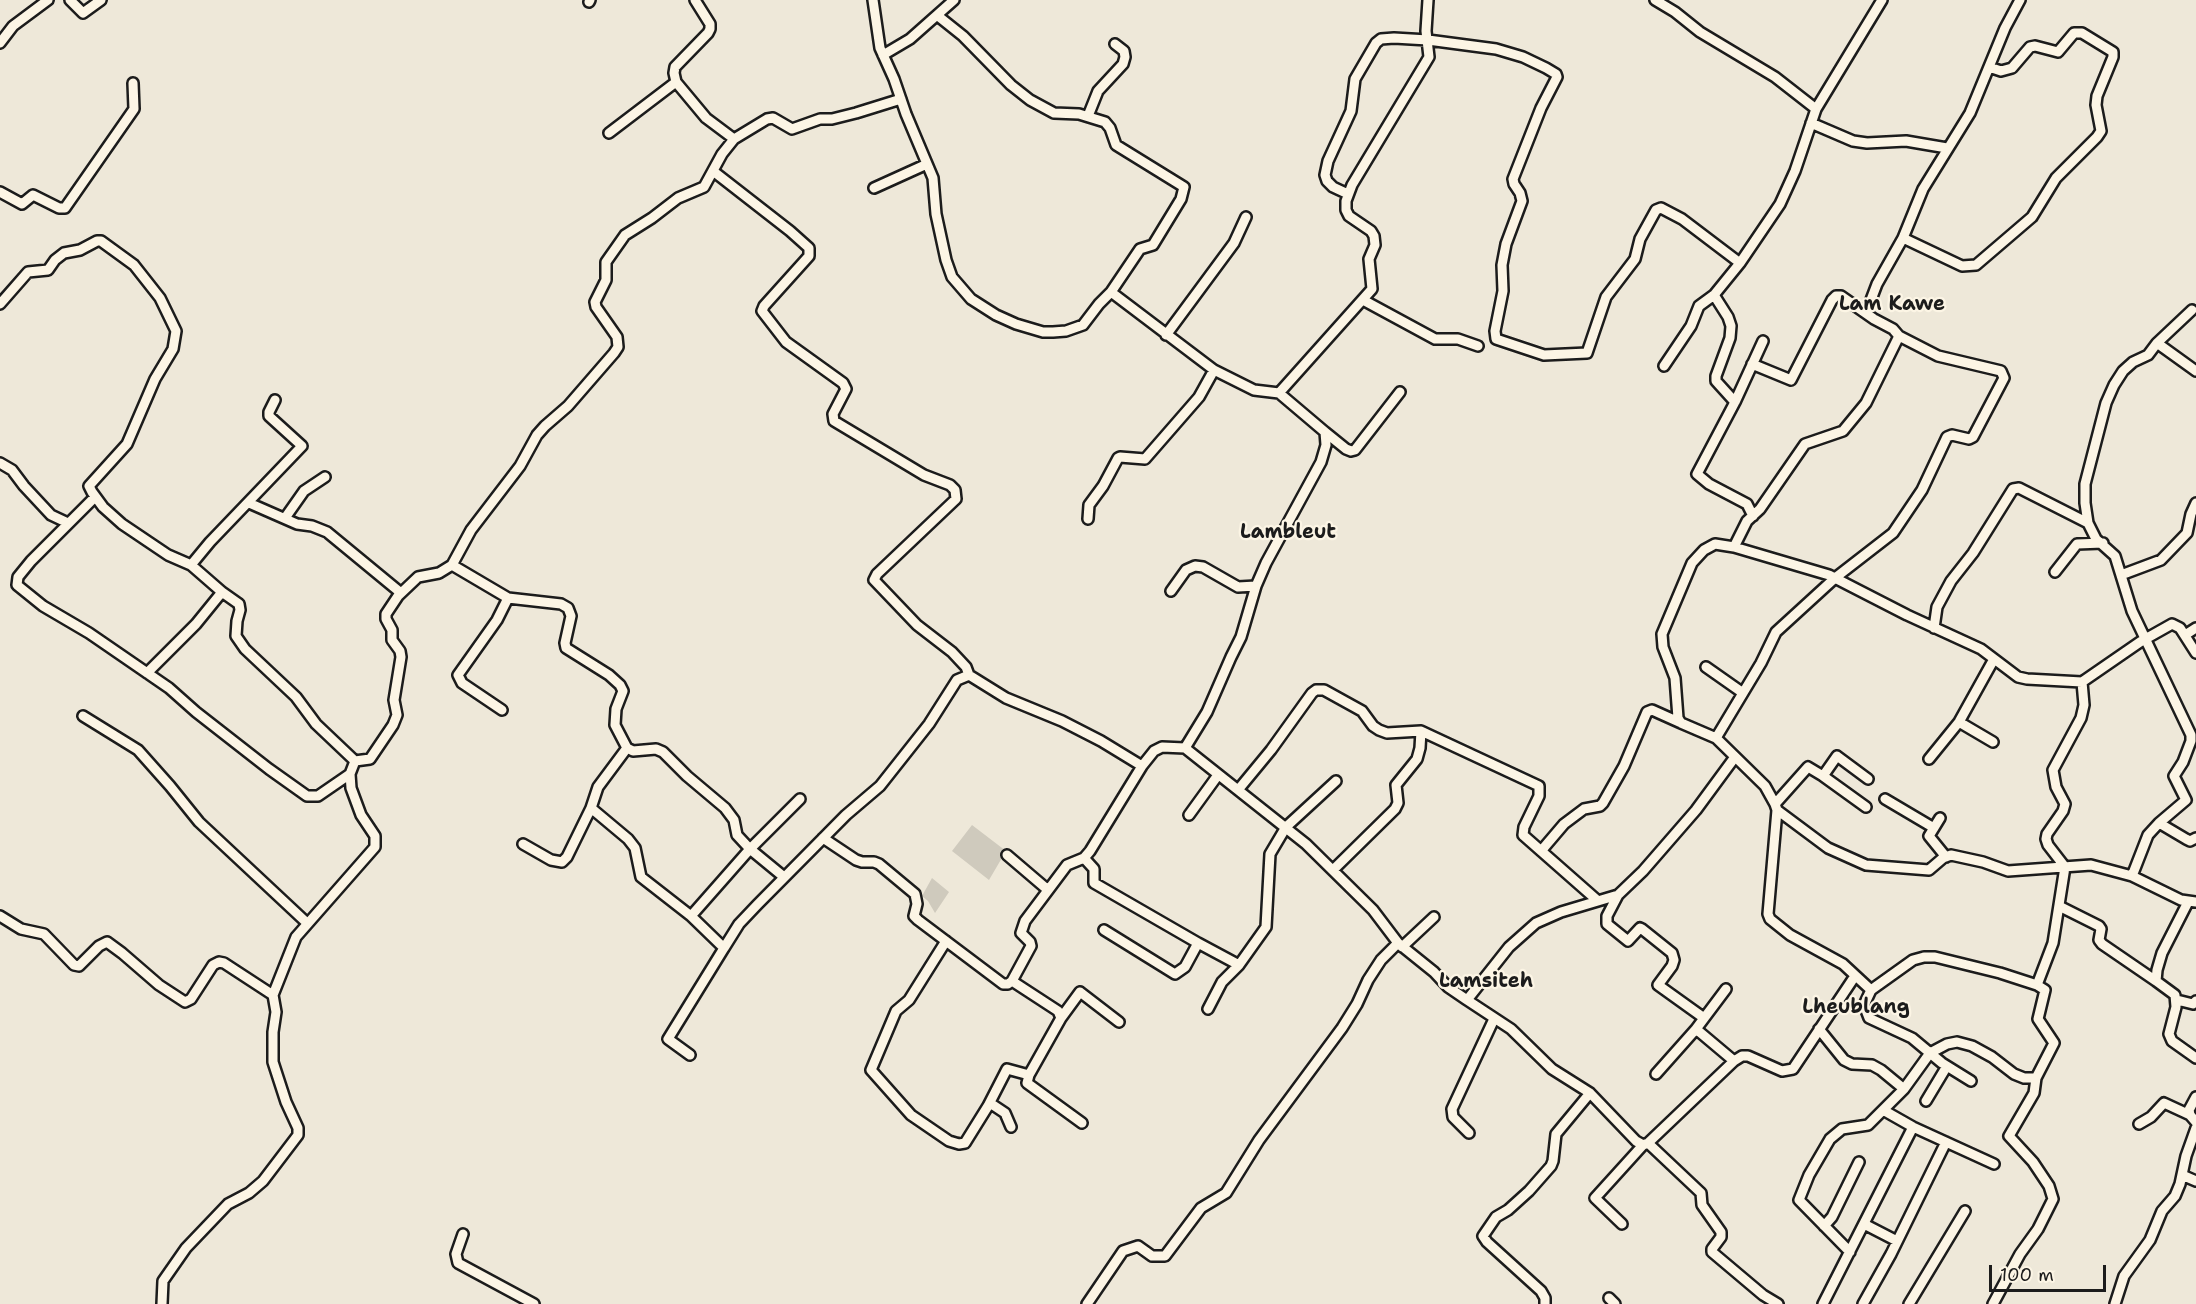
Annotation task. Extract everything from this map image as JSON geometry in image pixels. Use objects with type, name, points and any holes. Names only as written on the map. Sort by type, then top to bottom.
[{"type":"street","points":[[0,43],[13,26],[48,0]]},
{"type":"street","points":[[70,0],[83,13],[100,0]]},
{"type":"street","points":[[695,0],[710,24],[710,29],[675,67],[676,82],[706,118],[734,139]]},
{"type":"street","points":[[873,0],[883,55],[934,184],[938,227],[952,276],[971,299],[982,307],[1030,329],[1043,332],[1066,331],[1083,325],[1111,292],[1140,249],[1153,245],[1180,199],[1184,187],[1116,145],[1110,128],[1105,122],[1088,116],[1054,113],[1030,100],[1011,85],[963,36],[938,16]]},
{"type":"street","points":[[883,55],[904,43],[954,0]]},
{"type":"street","points":[[1279,393],[1372,289],[1369,257],[1376,242],[1371,231],[1351,218],[1347,212],[1346,201],[1429,57],[1426,31],[1428,0]]},
{"type":"street","points":[[1655,0],[1675,12],[1700,32],[1775,77],[1816,109]]},
{"type":"street","points":[[1664,366],[1691,326],[1700,306],[1714,295],[1740,263],[1780,204],[1795,171],[1816,109],[1882,0]]},
{"type":"street","points":[[1866,314],[1877,284],[1904,238],[1923,189],[1970,112],[2005,28],[2020,0]]},
{"type":"street","points":[[1904,238],[1962,266],[1976,265],[2032,217],[2056,178],[2101,131],[2096,105],[2097,96],[2113,52],[2082,33],[2074,33],[2058,52],[2035,46],[2030,47],[2012,68],[2001,71],[1989,67]]},
{"type":"street","points":[[1348,194],[1333,187],[1327,182],[1325,175],[1328,161],[1351,111],[1355,79],[1371,49],[1381,39],[1428,40],[1496,49],[1523,57],[1557,75],[1541,108],[1513,179],[1521,193],[1521,201],[1506,244],[1502,265],[1503,291],[1495,331],[1496,339],[1544,356],[1587,353],[1606,297],[1632,264],[1637,255],[1640,239],[1656,210],[1661,208],[1682,219],[1740,263]]},
{"type":"street","points":[[1088,116],[1098,91],[1123,64],[1124,51],[1115,44]]},
{"type":"street","points":[[609,133],[676,82]]},
{"type":"street","points":[[0,192],[22,204],[33,195],[59,208],[65,208],[129,119],[134,109],[133,83]]},
{"type":"street","points":[[355,761],[370,759],[397,717],[394,700],[401,657],[400,651],[392,640],[392,630],[385,617],[400,593],[418,577],[439,573],[452,565],[479,518],[514,474],[537,435],[560,414],[618,347],[617,337],[596,307],[596,300],[606,280],[606,262],[630,230],[652,218],[678,198],[704,187],[722,154],[734,139],[770,117],[792,129],[820,119],[832,119],[901,99]]},
{"type":"street","points":[[1811,123],[1853,141],[1867,143],[1906,141],[1947,148]]},
{"type":"street","points":[[874,188],[927,164]]},
{"type":"street","points":[[713,171],[809,248],[804,262],[762,311],[786,342],[843,383],[846,389],[833,414],[834,421],[924,475],[950,485],[955,490],[956,499],[877,574],[874,580],[917,626],[952,652],[966,667],[969,675],[1006,698],[1062,721],[1142,766]]},
{"type":"street","points":[[1166,335],[1234,243],[1246,217]]},
{"type":"street","points":[[0,304],[28,272],[48,270],[64,253],[80,250],[97,241],[101,241],[134,265],[160,298],[176,331],[173,349],[155,379],[127,444],[89,486],[95,497],[122,524],[168,555],[191,564],[239,604],[236,636],[245,649],[296,697],[316,724],[355,761]]},
{"type":"street","points":[[1111,292],[1214,370],[1254,390],[1279,393],[1351,451],[1355,450],[1400,392]]},
{"type":"street","points":[[1714,295],[1731,326],[1730,338],[1716,381],[1735,402]]},
{"type":"street","points":[[1716,738],[1776,632],[1835,578],[1893,533],[1922,490],[1947,437],[1952,435],[1969,439],[1973,437],[2004,378],[2001,371],[1938,356],[1899,336],[1893,329],[1866,314],[1841,296],[1836,296],[1832,300],[1791,380],[1752,364]]},
{"type":"street","points":[[1363,300],[1435,339],[1458,339],[1478,346]]},
{"type":"street","points":[[2132,876],[2148,835],[2186,800],[2174,776],[2183,762],[2192,735],[2132,611],[2115,556],[2094,536],[2088,523],[2085,477],[2106,403],[2114,385],[2123,371],[2133,362],[2148,355],[2192,310]]},
{"type":"street","points":[[1734,547],[1746,523],[1760,509],[1805,444],[1843,431],[1866,403],[1899,336]]},
{"type":"street","points":[[1753,516],[1748,504],[1709,484],[1697,474],[1735,402],[1763,341]]},
{"type":"street","points":[[2157,344],[2196,371]]},
{"type":"street","points":[[1088,519],[1089,505],[1118,458],[1145,459],[1198,397],[1214,370]]},
{"type":"street","points":[[191,564],[302,446],[268,416],[275,400]]},
{"type":"street","points":[[1185,748],[1207,712],[1241,637],[1256,586],[1266,562],[1321,462],[1326,445],[1325,432]]},
{"type":"street","points":[[0,464],[12,470],[51,515],[68,523]]},
{"type":"street","points":[[285,518],[304,491],[325,477]]},
{"type":"street","points":[[1934,628],[1937,608],[1951,581],[1973,553],[2013,489],[2019,488],[2088,523]]},
{"type":"street","points":[[95,497],[18,577],[17,585],[44,606],[89,633],[169,688],[268,769],[307,796],[318,796],[350,774]]},
{"type":"street","points":[[249,503],[327,532],[400,593]]},
{"type":"street","points":[[2121,575],[2161,560],[2187,533],[2196,503]]},
{"type":"street","points":[[2055,572],[2077,544],[2103,543]]},
{"type":"street","points":[[1681,723],[1678,718],[1675,678],[1663,647],[1662,634],[1682,585],[1698,556],[1712,545],[1734,547],[1811,568],[1835,578],[1981,649],[2018,677],[2082,682],[2145,639],[2172,624],[2180,628],[2196,653]]},
{"type":"street","points":[[452,565],[508,598],[561,604],[568,608],[571,616],[566,648],[609,675],[623,691],[616,709],[615,725],[627,748],[633,751],[656,749],[663,752],[730,813],[737,835],[784,877]]},
{"type":"street","points":[[1171,591],[1186,570],[1195,566],[1203,567],[1238,587],[1256,586]]},
{"type":"street","points":[[147,673],[196,624],[222,592]]},
{"type":"street","points":[[502,710],[462,683],[458,675],[497,620],[508,598]]},
{"type":"street","points":[[2185,636],[2196,628]]},
{"type":"street","points":[[1929,759],[1959,722],[1994,659]]},
{"type":"street","points":[[1706,667],[1743,693]]},
{"type":"street","points":[[690,1055],[668,1039],[740,924],[823,838],[880,786],[929,724],[957,680],[969,675]]},
{"type":"street","points":[[2037,985],[2054,943],[2065,867],[2046,839],[2065,804],[2056,787],[2053,770],[2080,718],[2084,705],[2082,682]]},
{"type":"street","points":[[1238,790],[1316,690],[1324,690],[1362,711],[1373,726],[1379,730],[1387,733],[1421,730],[1539,786],[1539,796],[1523,835],[1541,851],[1608,898]]},
{"type":"street","points":[[1541,851],[1564,824],[1584,809],[1603,803],[1624,766],[1647,712],[1652,710],[1716,738],[1765,786],[1776,807],[1828,848],[1853,861],[1866,865],[1929,870],[1951,855],[1983,862],[2008,871],[2091,865],[2132,876],[2192,902],[2162,954],[2156,981]]},
{"type":"street","points":[[82,716],[138,750],[199,822],[307,923]]},
{"type":"street","points":[[1959,722],[1993,742]]},
{"type":"street","points":[[1333,870],[1395,809],[1398,803],[1396,786],[1417,759],[1421,730]]},
{"type":"street","points":[[823,838],[856,860],[879,864],[915,894],[917,904],[914,916],[918,921],[1003,984],[1008,984],[1012,981],[1031,946],[1021,933],[1022,928],[1048,890],[1067,865],[1084,858],[1142,766],[1154,751],[1162,747],[1185,748],[1286,827],[1378,915],[1400,945],[1434,972],[1460,997],[1515,1033],[1552,1069],[1590,1093],[1636,1141],[1646,1144],[1701,1193],[1702,1205],[1721,1232],[1721,1237],[1712,1252],[1778,1304]]},
{"type":"street","points":[[523,844],[551,860],[562,862],[567,857],[591,808],[597,788],[627,748]]},
{"type":"street","points":[[1823,776],[1837,756],[1868,779]]},
{"type":"street","points":[[1467,1000],[1509,947],[1536,923],[1560,912],[1608,898],[1643,871],[1696,810],[1735,757]]},
{"type":"street","points":[[162,1304],[163,1281],[186,1248],[228,1204],[249,1193],[263,1181],[298,1135],[298,1128],[286,1102],[273,1062],[276,1012],[273,995],[291,948],[307,923],[375,847],[375,836],[354,800],[350,774],[355,761]]},
{"type":"street","points":[[1866,807],[1808,767],[1776,807],[1768,917],[1790,935],[1843,964],[1872,990]]},
{"type":"street","points":[[1189,815],[1218,776]]},
{"type":"street","points":[[1208,1009],[1222,982],[1239,965],[1266,927],[1269,857],[1286,827],[1336,781]]},
{"type":"street","points":[[691,916],[750,849],[800,799]]},
{"type":"street","points":[[1885,799],[1934,828]]},
{"type":"street","points":[[591,808],[628,839],[635,848],[641,877],[691,916],[724,948]]},
{"type":"street","points":[[1940,818],[1929,836],[1946,857]]},
{"type":"street","points":[[2160,823],[2190,841],[2196,838]]},
{"type":"street","points":[[1007,855],[1048,890]]},
{"type":"street","points":[[1084,858],[1094,869],[1094,883],[1239,965]]},
{"type":"street","points":[[1608,898],[1607,924],[1628,941],[1640,928],[1672,954],[1674,960],[1672,966],[1658,985],[1704,1018]]},
{"type":"street","points":[[2059,906],[2099,926],[2101,929],[2099,940],[2102,944],[2175,995],[2177,1000],[2169,1034],[2172,1041],[2196,1058]]},
{"type":"street","points":[[0,916],[21,929],[44,934],[74,965],[79,966],[99,946],[107,942],[183,1001],[191,999],[213,965],[219,962],[273,995]]},
{"type":"street","points":[[1087,1304],[1123,1251],[1138,1246],[1152,1256],[1165,1256],[1201,1208],[1226,1193],[1259,1140],[1342,1028],[1381,960],[1434,917]]},
{"type":"street","points":[[1104,930],[1175,974],[1185,967],[1198,943]]},
{"type":"street","points":[[946,942],[909,1000],[896,1011],[871,1070],[911,1115],[949,1141],[958,1144],[965,1143],[990,1103],[1007,1069],[1029,1076]]},
{"type":"street","points":[[1971,1081],[1947,1066],[1912,1038],[1869,1018],[1864,1005],[1872,990],[1913,960],[1924,957],[1946,959],[2000,973],[2037,985],[2046,992],[2038,1022],[2054,1043],[2037,1073],[2034,1093],[2010,1136],[2033,1162],[2049,1186],[2053,1199],[2038,1229],[2020,1254],[1993,1304]]},
{"type":"street","points":[[1622,1224],[1595,1198],[1646,1144],[1734,1060],[1748,1056],[1782,1071],[1790,1071],[1796,1066],[1855,976]]},
{"type":"street","points":[[1012,981],[1059,1011],[1061,1018]]},
{"type":"street","points":[[1656,1074],[1696,1029],[1726,989]]},
{"type":"street","points":[[1082,1124],[1027,1083],[1029,1076],[1061,1018],[1080,992],[1119,1022]]},
{"type":"street","points":[[2177,1000],[2193,1004],[2196,1001]]},
{"type":"street","points":[[1469,1133],[1453,1117],[1452,1109],[1494,1019]]},
{"type":"street","points":[[1696,1029],[1734,1060]]},
{"type":"street","points":[[1819,1029],[1844,1059],[1852,1064],[1872,1065],[1904,1089]]},
{"type":"street","points":[[1850,1252],[1799,1200],[1809,1175],[1830,1139],[1837,1132],[1849,1126],[1868,1125],[1904,1089],[1930,1053],[1947,1044],[1957,1042],[1972,1046],[1992,1057],[2014,1074],[2024,1078],[2036,1078]]},
{"type":"street","points":[[1926,1101],[1947,1066]]},
{"type":"street","points":[[1545,1304],[1541,1291],[1483,1236],[1496,1217],[1508,1210],[1529,1191],[1551,1166],[1556,1134],[1590,1093]]},
{"type":"street","points":[[2193,1119],[2189,1110],[2196,1097]]},
{"type":"street","points":[[990,1103],[1005,1113],[1011,1127]]},
{"type":"street","points":[[2139,1124],[2151,1117],[2164,1103],[2193,1119]]},
{"type":"street","points":[[1883,1110],[1913,1127],[1994,1164]]},
{"type":"street","points":[[1823,1304],[1913,1127]]},
{"type":"street","points":[[2115,1304],[2124,1276],[2150,1240],[2152,1230],[2162,1211],[2175,1196],[2196,1128]]},
{"type":"street","points":[[1863,1304],[1946,1142]]},
{"type":"street","points":[[1824,1226],[1832,1217],[1859,1162]]},
{"type":"street","points":[[2182,1175],[2196,1181]]},
{"type":"street","points":[[1909,1304],[1965,1211]]},
{"type":"street","points":[[1864,1224],[1897,1241]]},
{"type":"street","points":[[463,1234],[456,1254],[458,1263],[534,1304]]},
{"type":"shaded area","points":[[972,825],[1006,851],[989,880],[952,851]]},
{"type":"shaded area","points":[[932,878],[949,892],[935,913],[922,896]]},
{"type":"district","name":"Lam Kawe","points":[[1892,305]]},
{"type":"district","name":"Lambleut","points":[[1288,533]]},
{"type":"district","name":"Lamsiteh","points":[[1486,982]]},
{"type":"district","name":"Lheublang","points":[[1856,1008]]}]
